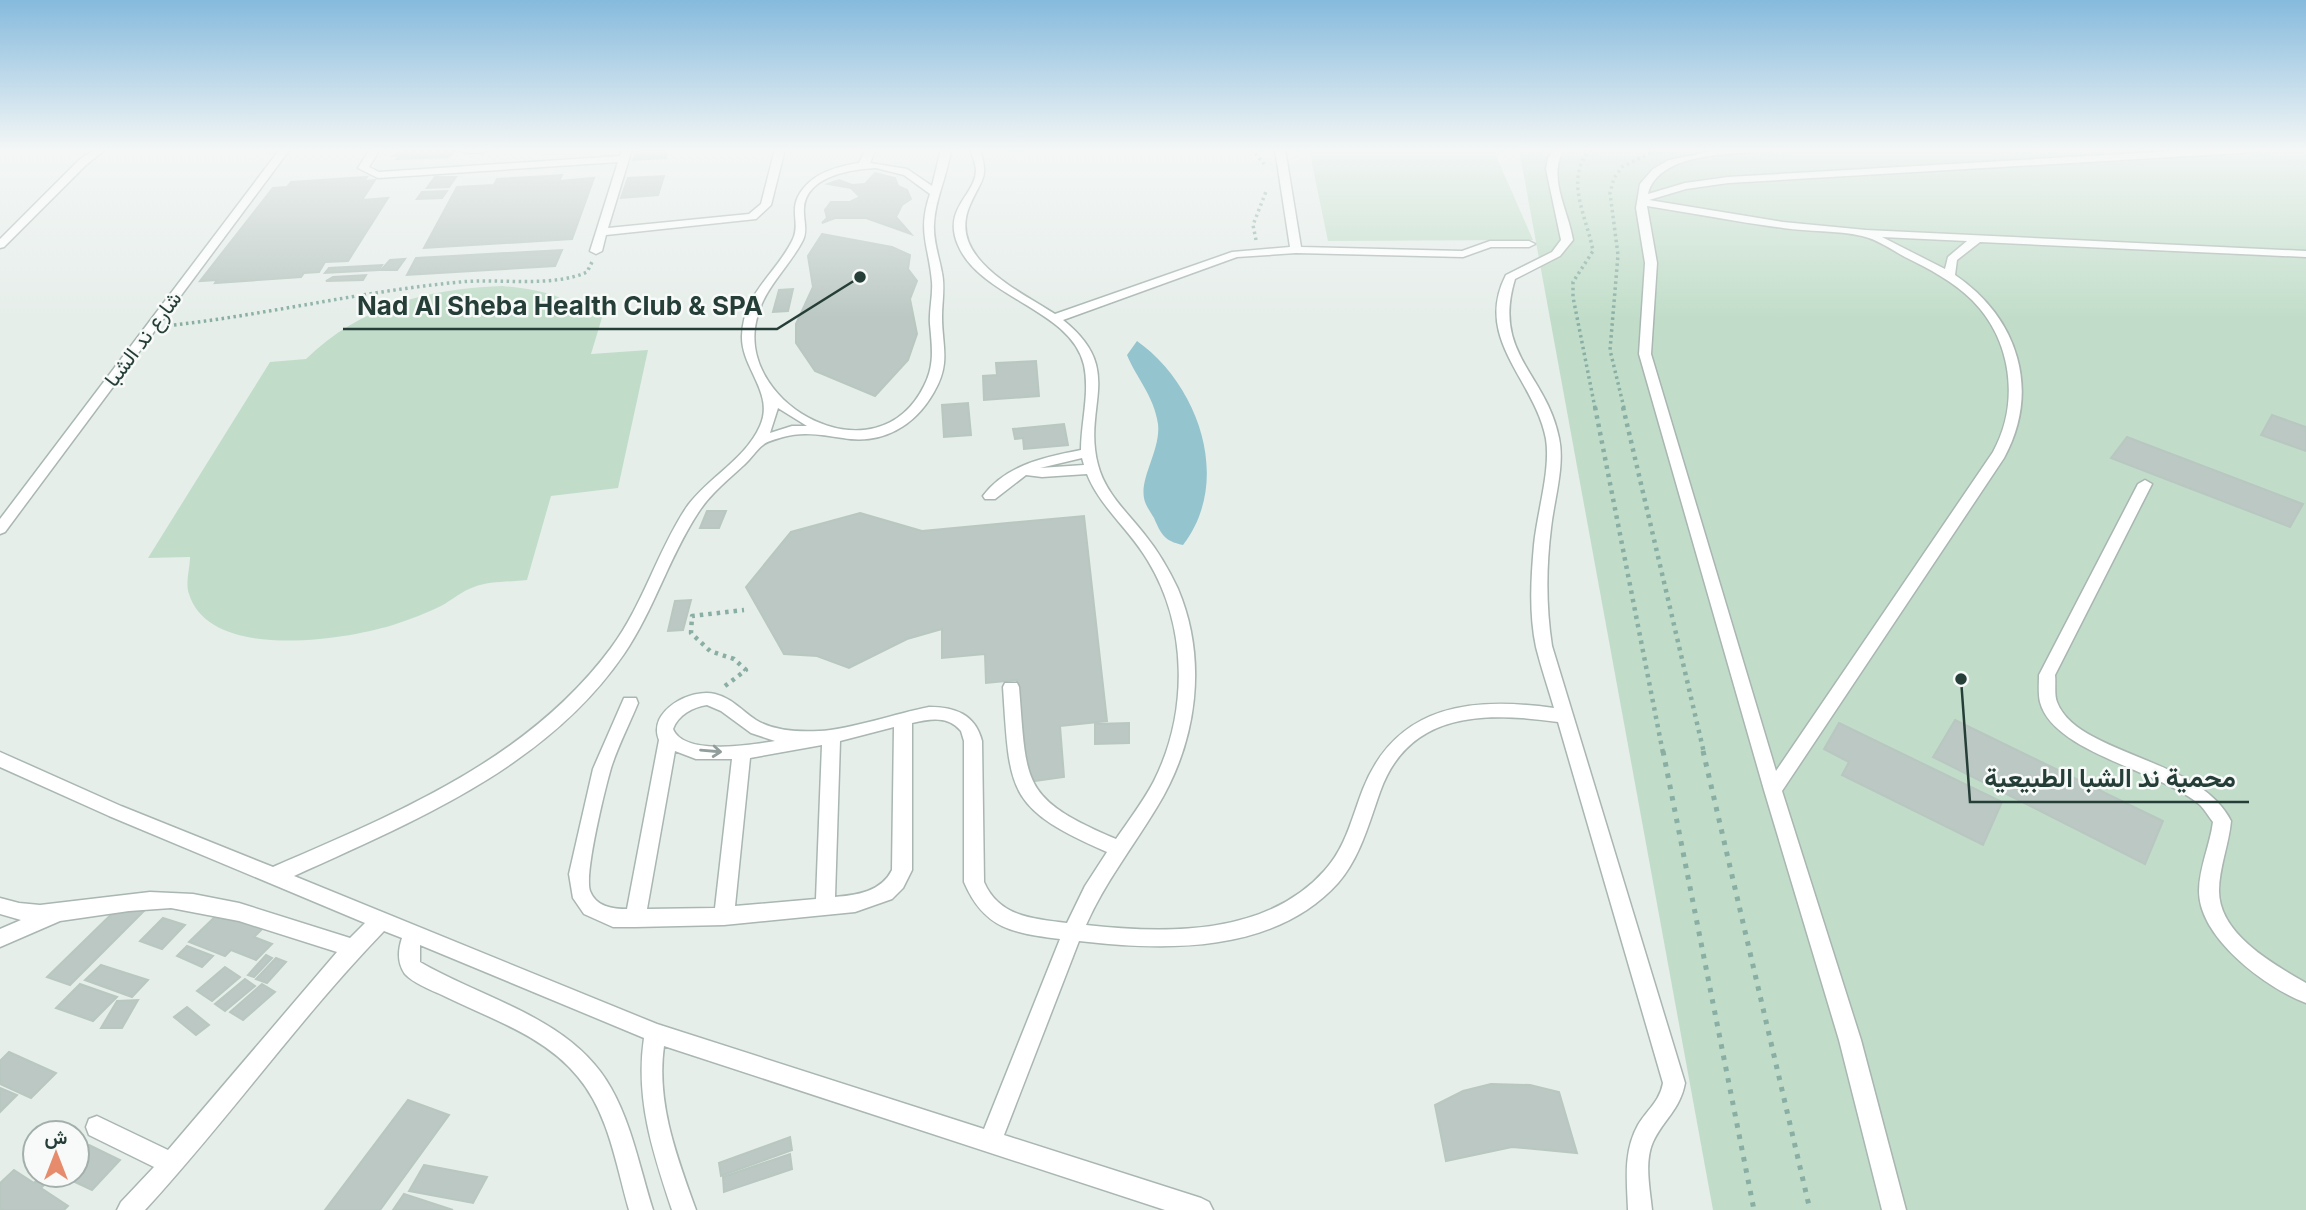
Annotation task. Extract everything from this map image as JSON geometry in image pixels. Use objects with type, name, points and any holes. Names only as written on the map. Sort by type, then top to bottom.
[{"type":"lane","points":[[0,245],[40,205]]},
{"type":"lane","name":"شارع ند الشبا","points":[[0,529],[243,205]]},
{"type":"lane","points":[[596,251],[610,205]]},
{"type":"lane","points":[[602,232],[752,217],[765,205]]},
{"type":"lane","points":[[799,205],[802,230],[752,312],[748,352],[772,398],[796,415],[827,430],[854,437],[882,433],[905,421],[929,389],[940,358],[937,278],[928,240],[932,205]]},
{"type":"lane","points":[[965,205],[961,214],[962,241],[970,255],[999,283],[1056,318],[1084,349],[1091,367],[1093,386],[1090,461],[1111,503],[1149,550],[1169,585],[1182,622],[1187,664],[1185,708],[1173,753],[1152,801],[1118,848],[1073,932],[990,1143]]},
{"type":"lane","points":[[1289,205],[1296,250]]},
{"type":"lane","points":[[1559,205],[1567,240],[1550,259],[1526,267],[1510,277],[1502,310],[1508,349],[1541,405],[1553,442],[1537,583],[1544,646],[1562,716],[1674,1083],[1668,1108],[1649,1127],[1640,1147],[1640,1210]]},
{"type":"lane","points":[[1642,205],[1651,262],[1644,333],[1650,376],[1850,1040],[1894,1210]]},
{"type":"lane","points":[[1672,205],[1783,225],[1866,233],[2306,254]]},
{"type":"lane","points":[[1773,790],[1997,458],[2010,435],[2016,410],[2016,385],[2011,360],[1981,303],[1949,277],[1866,233]]},
{"type":"lane","points":[[1949,277],[1952,259],[1966,244],[1977,239]]},
{"type":"lane","points":[[1056,318],[1214,260],[1260,251],[1463,254],[1484,245],[1529,244]]},
{"type":"lane","points":[[276,875],[451,794],[524,747],[567,711],[596,681],[636,623],[696,504],[758,441],[770,419],[772,398]]},
{"type":"lane","points":[[758,441],[792,430],[827,430]]},
{"type":"lane","points":[[990,496],[1008,478],[1025,470],[1042,473],[1090,461]]},
{"type":"lane","points":[[2145,484],[2048,675],[2045,687],[2048,701],[2057,716],[2092,744],[2187,787],[2211,803],[2222,821],[2208,894],[2213,911],[2240,948],[2260,966],[2306,994]]},
{"type":"lane","points":[[1011,687],[1018,767],[1022,786],[1033,803],[1049,818],[1118,848]]},
{"type":"lane","points":[[635,918],[668,740],[664,730],[668,719],[678,708],[708,699],[721,702],[758,729],[777,735],[825,736]]},
{"type":"lane","points":[[630,703],[607,754],[597,785],[579,890],[585,903],[596,913],[613,918],[724,916],[825,908],[871,901],[896,883],[902,870],[903,718]]},
{"type":"lane","points":[[668,740],[679,747],[693,750],[742,752],[768,750],[903,718],[947,713],[961,718],[971,728],[974,883],[980,898],[991,911],[1007,921],[1073,932],[1172,939],[1241,931],[1272,919],[1317,891],[1343,862],[1356,838],[1373,784],[1385,759],[1404,738],[1430,723],[1460,713],[1493,709],[1562,716]]},
{"type":"lane","points":[[825,736],[825,908]]},
{"type":"lane","points":[[724,916],[742,752]]},
{"type":"lane","points":[[0,759],[115,811],[655,1033],[1201,1210]]},
{"type":"lane","points":[[0,906],[33,913],[64,912],[136,900],[193,902],[353,948]]},
{"type":"lane","points":[[0,938],[64,912]]},
{"type":"lane","points":[[129,1210],[172,1164],[353,948],[383,919]]},
{"type":"lane","points":[[414,933],[408,946],[408,958],[413,968],[551,1038],[587,1070],[612,1115],[640,1210]]},
{"type":"lane","points":[[655,1033],[649,1071],[651,1108],[684,1210]]},
{"type":"lane","points":[[97,1127],[172,1164]]},
{"type":"path","points":[[1260,251],[1253,225],[1261,205]]},
{"type":"path","points":[[1583,205],[1592,251],[1573,282],[1573,297],[1754,1210]]},
{"type":"path","points":[[1612,205],[1618,242],[1608,328],[1609,350],[1810,1210]]},
{"type":"path","points":[[152,326],[229,318],[421,287],[496,279],[573,277],[587,272],[596,251]]},
{"type":"path","points":[[708,699],[746,670],[734,659],[710,651],[691,632],[692,616],[744,610]]},
{"type":"green space","points":[[1321,205],[1518,205],[1533,240],[1328,241]]},
{"type":"green space","points":[[1529,205],[2306,205],[2306,1210],[1713,1210]]},
{"type":"green space","points":[[502,286],[546,293],[586,313],[604,311],[591,354],[648,350],[618,488],[551,496],[527,580],[480,585],[425,613],[374,630],[346,636],[282,640],[251,638],[223,630],[202,615],[188,590],[190,557],[148,558],[270,362],[306,359],[349,326],[396,304],[447,291]]},
{"type":"water","points":[[1137,341],[1159,359],[1177,382],[1192,407],[1202,435],[1207,463],[1205,492],[1198,519],[1183,545],[1164,536],[1145,501],[1145,481],[1157,443],[1158,424],[1149,396],[1127,355]]},
{"type":"building","points":[[259,205],[383,205],[348,261],[325,262],[319,272],[304,273],[301,277],[215,283],[217,280],[200,281]]},
{"type":"building","points":[[447,205],[584,205],[572,239],[424,248]]},
{"type":"building","points":[[828,205],[902,205],[896,217],[911,234],[866,218],[835,218],[822,223],[827,218],[825,210]]},
{"type":"building","points":[[822,234],[892,247],[910,255],[908,269],[917,281],[910,299],[917,334],[908,360],[875,396],[815,371],[796,343],[796,324],[813,287],[808,256]]},
{"type":"building","points":[[562,250],[555,266],[407,275],[416,258]]},
{"type":"building","points":[[405,259],[397,270],[381,270],[390,260]]},
{"type":"building","points":[[382,265],[379,270],[325,273],[329,268]]},
{"type":"building","points":[[366,275],[363,280],[326,281],[333,277]]},
{"type":"building","points":[[793,289],[788,311],[773,312],[779,290]]},
{"type":"building","points":[[1036,361],[1039,396],[984,400],[983,376],[997,375],[996,363]]},
{"type":"building","points":[[968,403],[971,435],[944,437],[942,405]]},
{"type":"building","points":[[2272,415],[2306,427],[2306,451],[2261,435]]},
{"type":"building","points":[[1064,424],[1068,445],[1024,449],[1023,438],[1015,439],[1013,429]]},
{"type":"building","points":[[2127,437],[2303,504],[2290,527],[2111,458]]},
{"type":"building","points":[[707,511],[726,511],[719,528],[700,528]]},
{"type":"building","points":[[860,513],[922,531],[1084,516],[1107,721],[1060,726],[1064,777],[1027,782],[1017,680],[986,683],[985,654],[942,658],[942,629],[907,639],[849,668],[817,656],[784,654],[746,587],[791,532]]},
{"type":"building","points":[[691,600],[683,630],[668,631],[675,601]]},
{"type":"building","points":[[1955,720],[2163,821],[2145,864],[1933,757]]},
{"type":"building","points":[[1129,723],[1129,743],[1095,744],[1095,724]]},
{"type":"building","points":[[1839,723],[2002,802],[1983,845],[1842,775],[1849,762],[1824,749]]},
{"type":"building","points":[[122,904],[144,911],[70,985],[47,977]]},
{"type":"building","points":[[221,911],[263,928],[254,937],[272,944],[256,960],[231,950],[225,956],[189,942]]},
{"type":"building","points":[[163,918],[185,925],[162,949],[140,941]]},
{"type":"building","points":[[187,946],[213,956],[202,967],[177,956]]},
{"type":"building","points":[[266,955],[272,958],[254,977],[248,975]]},
{"type":"building","points":[[276,958],[286,962],[267,983],[256,979]]},
{"type":"building","points":[[101,965],[148,980],[132,997],[85,980]]},
{"type":"building","points":[[225,967],[240,977],[212,1001],[197,991]]},
{"type":"building","points":[[245,979],[255,986],[225,1011],[215,1004]]},
{"type":"building","points":[[80,984],[117,997],[93,1021],[56,1008]]},
{"type":"building","points":[[262,984],[275,992],[243,1020],[230,1012]]},
{"type":"building","points":[[138,1000],[122,1028],[101,1028],[117,1001]]},
{"type":"building","points":[[187,1007],[209,1025],[196,1035],[174,1017]]},
{"type":"building","points":[[9,1052],[56,1073],[31,1098],[0,1084],[0,1061]]},
{"type":"building","points":[[1491,1084],[1530,1085],[1559,1092],[1577,1153],[1512,1147],[1446,1161],[1435,1105],[1463,1091]]},
{"type":"building","points":[[0,1088],[17,1095],[0,1112]]},
{"type":"building","points":[[408,1100],[449,1115],[380,1210],[325,1210]]},
{"type":"building","points":[[790,1137],[792,1150],[721,1176],[719,1163]]},
{"type":"building","points":[[91,1146],[120,1160],[92,1190],[90,1189]]},
{"type":"building","points":[[790,1154],[792,1169],[724,1192],[723,1177]]},
{"type":"building","points":[[424,1165],[487,1177],[473,1203],[409,1191]]},
{"type":"building","points":[[14,1170],[21,1175],[21,1189],[42,1189],[68,1206],[64,1210],[0,1210],[0,1183]]},
{"type":"building","points":[[404,1194],[453,1210],[393,1210]]},
{"type":"place","name":"Nad Al Sheba Health Club & SPA","points":[[860,277]]},
{"type":"place","name":"محمية ند الشبا الطبيعية","points":[[1961,679]]}]
